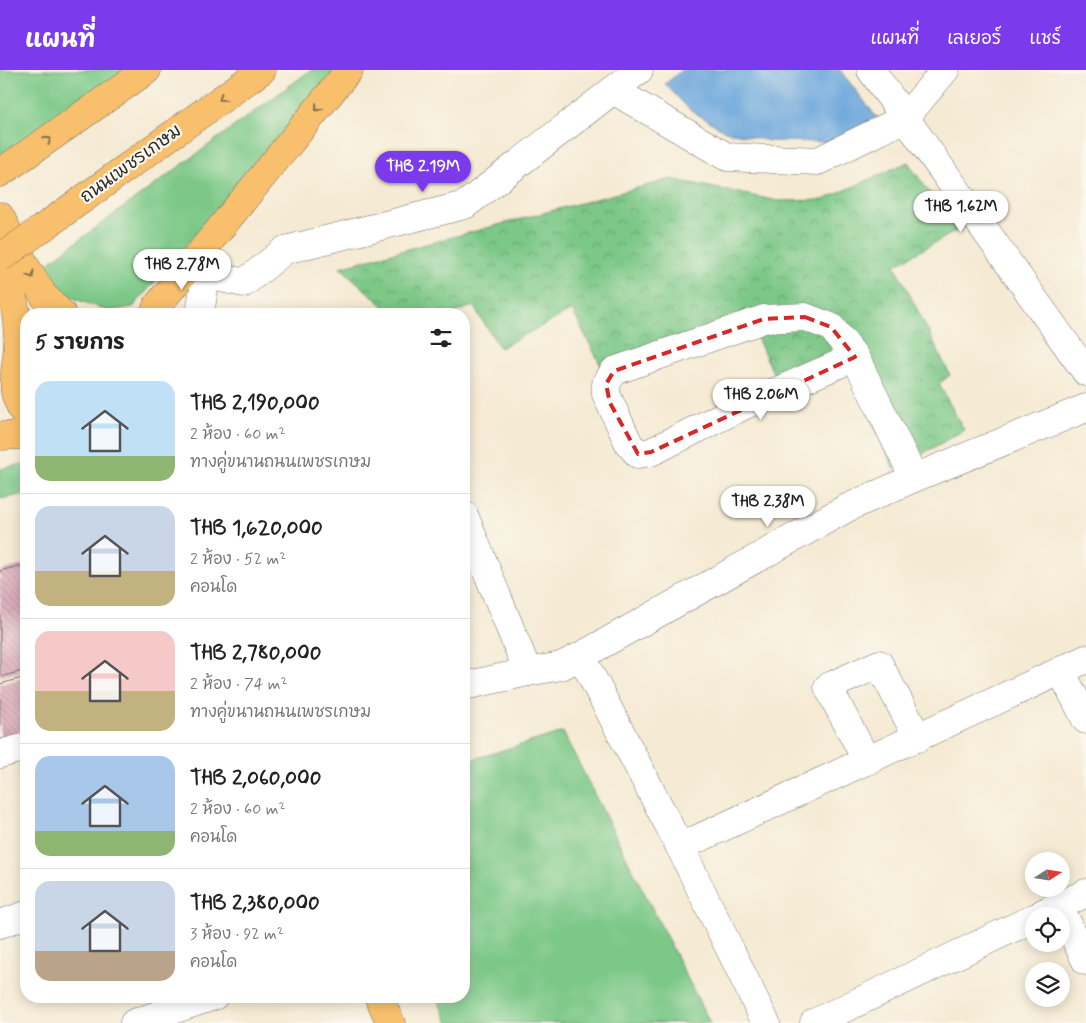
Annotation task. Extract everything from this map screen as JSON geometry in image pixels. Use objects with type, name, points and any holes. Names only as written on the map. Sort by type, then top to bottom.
[{"type":"main road","points":[[4,171],[146,70]]},
{"type":"main road","name":"ถนนเพชรเกษม","points":[[0,258],[262,70]]},
{"type":"main road","points":[[156,308],[196,272],[349,70]]},
{"type":"main road","points":[[0,216],[25,265],[44,296],[56,308]]},
{"type":"main road","points":[[0,262],[15,304],[18,338],[15,390],[19,405],[14,435]]},
{"type":"main road","points":[[381,1003],[391,1023]]},
{"type":"street","points":[[199,308],[196,272],[244,283],[285,250],[465,205],[638,70]]},
{"type":"street","points":[[870,70],[1086,372]]},
{"type":"street","points":[[613,90],[727,156],[818,161],[905,118],[945,70]]},
{"type":"street","points":[[855,356],[744,406],[651,452],[638,454],[629,444],[606,394],[606,384],[614,371],[764,319],[805,317],[831,327],[855,356],[914,478]]},
{"type":"street","points":[[470,685],[561,666],[847,508],[914,478],[1086,408]]},
{"type":"street","points":[[470,530],[528,672]]},
{"type":"street","points":[[581,656],[680,847],[766,1023]]},
{"type":"street","points":[[680,847],[1062,672],[1086,659]]},
{"type":"street","points":[[867,762],[828,687],[879,664],[918,738]]},
{"type":"street","points":[[1062,672],[1086,720]]},
{"type":"street","points":[[0,754],[20,749]]},
{"type":"street","points":[[1056,907],[1086,893]]},
{"type":"street","points":[[0,924],[20,917]]},
{"type":"street","points":[[814,1023],[1025,922]]},
{"type":"street","points":[[1070,943],[1086,961]]},
{"type":"street","points":[[134,1023],[193,1003]]},
{"type":"highlighted area","points":[[805,317],[831,327],[855,357],[651,452],[638,454],[610,403],[606,384],[614,371],[764,319]]},
{"type":"green space","points":[[0,70],[127,70],[8,153],[0,155]]},
{"type":"green space","points":[[311,70],[338,70],[133,307],[100,308],[62,294],[41,268]]},
{"type":"green space","points":[[908,162],[956,231],[895,265],[950,375],[939,384],[964,430],[894,470],[848,368],[784,397],[754,331],[611,385],[572,310],[500,348],[473,306],[467,308],[385,308],[340,267],[671,179],[778,201],[823,200]]},
{"type":"green space","points":[[20,464],[20,495],[0,499],[0,469]]},
{"type":"green space","points":[[563,732],[710,1023],[449,1023],[439,1003],[470,1003],[470,760]]},
{"type":"water","points":[[682,70],[761,70],[774,75],[817,70],[840,70],[878,119],[828,142],[769,141],[725,131],[689,109],[665,84]]},
{"type":"building","points":[[20,566],[20,672],[0,677],[0,571]]},
{"type":"building","points":[[20,679],[20,735],[0,740],[0,684]]}]
